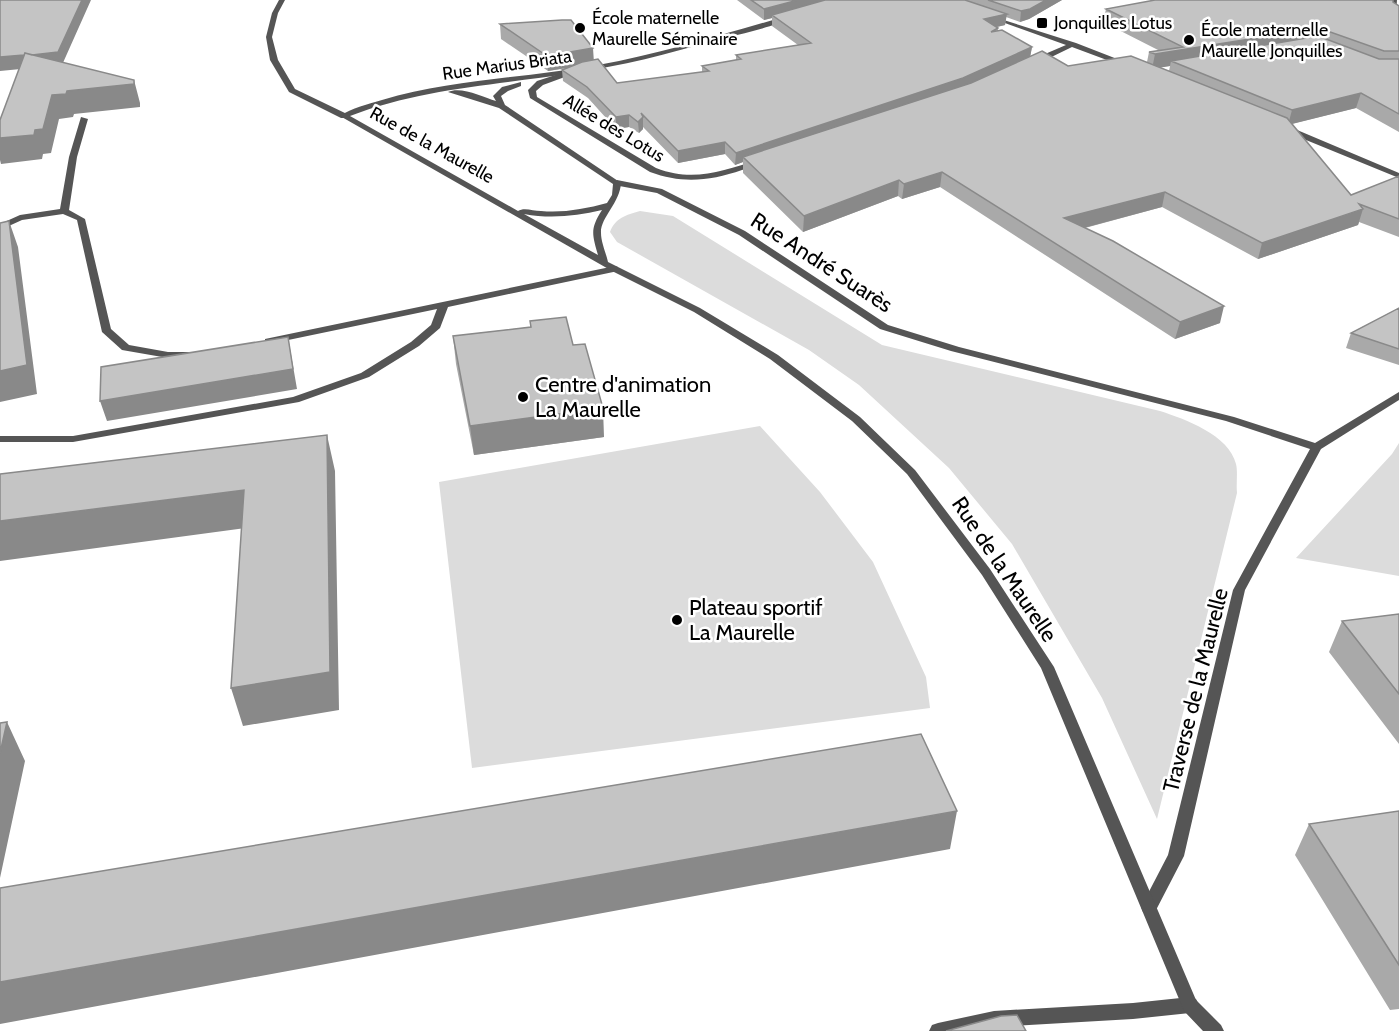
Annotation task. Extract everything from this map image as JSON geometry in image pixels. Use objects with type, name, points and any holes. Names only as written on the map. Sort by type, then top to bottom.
[{"type":"street","name":"Rue de la Maurelle","points":[[282,0],[275,13],[269,37],[274,60],[292,90],[344,116],[610,265],[697,310],[774,357],[856,419],[911,472],[986,572],[1047,667],[1190,1005],[1215,1031]]},
{"type":"street","points":[[1394,0],[1393,14],[1399,18]]},
{"type":"street","points":[[984,14],[1133,66]]},
{"type":"street","name":"Rue Marius Briata","points":[[344,116],[371,104],[404,95],[577,71],[675,50],[795,16]]},
{"type":"street","points":[[1029,64],[1074,44]]},
{"type":"street","points":[[502,106],[497,96],[505,89],[577,71]]},
{"type":"street","name":"Allée des Lotus","points":[[577,71],[540,83],[532,90],[534,98],[666,176],[694,179],[717,176],[771,158]]},
{"type":"street","name":"Rue André Suarès","points":[[440,90],[471,95],[502,106],[617,183],[659,192],[742,233],[884,327],[955,349],[1230,419],[1316,447]]},
{"type":"street","points":[[64,212],[73,157],[84,119]]},
{"type":"street","points":[[1281,127],[1399,176]]},
{"type":"street","points":[[263,342],[444,304],[610,265],[596,232],[616,195],[617,183]]},
{"type":"street","name":"Rue de la Maurelle","points":[[504,206],[536,214],[558,216],[586,212],[609,205]]},
{"type":"street","points":[[0,227],[20,218],[64,212],[81,219],[106,330],[126,348],[168,355],[197,355]]},
{"type":"street","points":[[0,439],[73,439],[295,400],[365,375],[415,344],[436,326],[444,304]]},
{"type":"street","name":"Traverse de la Maurelle","points":[[1149,907],[1176,856],[1239,590],[1316,447],[1399,395]]},
{"type":"street","points":[[938,1031],[994,1018],[1133,1011],[1190,1005]]},
{"type":"shaded area","points":[[640,211],[673,216],[882,345],[1160,411],[1205,430],[1225,445],[1236,464],[1237,493],[1157,819],[1102,698],[1012,544],[949,468],[859,385],[809,350],[617,242],[610,232],[615,223]]},
{"type":"shaded area","name":"Plateau sportif La Maurelle","points":[[760,426],[820,492],[873,562],[926,677],[930,708],[472,768],[439,482]]},
{"type":"shaded area","points":[[1399,443],[1399,576],[1296,558],[1392,454]]},
{"type":"building","points":[[0,0],[82,0],[58,52],[32,55],[25,53],[24,55],[0,57]]},
{"type":"building","points":[[751,0],[798,0],[764,9]]},
{"type":"building","points":[[825,0],[965,0],[1007,14],[984,19],[998,28],[991,32],[1002,30],[1032,47],[963,78],[736,153],[725,142],[678,151],[641,113],[643,117],[638,122],[629,115],[616,117],[587,87],[562,70],[582,62],[598,59],[617,83],[709,71],[702,66],[741,59],[736,55],[811,43],[772,15]]},
{"type":"building","points":[[988,0],[1046,0],[1021,11]]},
{"type":"building","points":[[1155,0],[1393,0],[1399,6],[1399,51],[1384,51],[1319,28],[1155,54],[1149,52],[1183,47],[1106,9]]},
{"type":"building","points":[[571,20],[593,48],[547,56],[500,24]]},
{"type":"building","points":[[1318,36],[1379,59],[1399,59],[1399,114],[1361,93],[1292,110],[1171,61]]},
{"type":"building","points":[[1042,51],[1068,66],[1131,56],[1287,118],[1351,195],[1399,176],[1399,219],[1359,204],[1363,209],[1262,243],[1165,192],[1064,218],[1113,241],[1224,306],[1180,322],[942,172],[904,184],[899,180],[804,216],[743,157],[971,83]]},
{"type":"building","points":[[25,53],[134,80],[134,84],[67,91],[66,94],[52,95],[43,129],[35,130],[34,135],[0,138],[0,120]]},
{"type":"building","points":[[9,221],[27,365],[0,371],[0,223]]},
{"type":"building","points":[[1399,308],[1399,349],[1351,333]]},
{"type":"building","name":"Centre d'animation La Maurelle","points":[[566,317],[573,345],[585,344],[603,408],[470,426],[453,336],[531,327],[530,321]]},
{"type":"building","points":[[288,337],[293,369],[100,401],[101,367]]},
{"type":"building","points":[[327,435],[330,672],[231,688],[244,490],[0,521],[0,474]]},
{"type":"building","points":[[1399,614],[1399,694],[1342,621]]},
{"type":"building","points":[[7,722],[0,753],[0,723]]},
{"type":"building","points":[[921,734],[957,811],[0,982],[0,888]]},
{"type":"building","points":[[1399,811],[1399,965],[1309,824]]},
{"type":"building","points":[[1017,1015],[1026,1031],[946,1031],[1001,1016]]},
{"type":"place","name":"Jonquilles Lotus","points":[[1042,23]]},
{"type":"place","name":"École maternelle Maurelle Séminaire","points":[[580,28]]},
{"type":"place","name":"École maternelle Maurelle Jonquilles","points":[[1189,40]]},
{"type":"place","name":"Centre d'animation La Maurelle","points":[[523,397]]},
{"type":"place","name":"Plateau sportif La Maurelle","points":[[677,620]]}]
